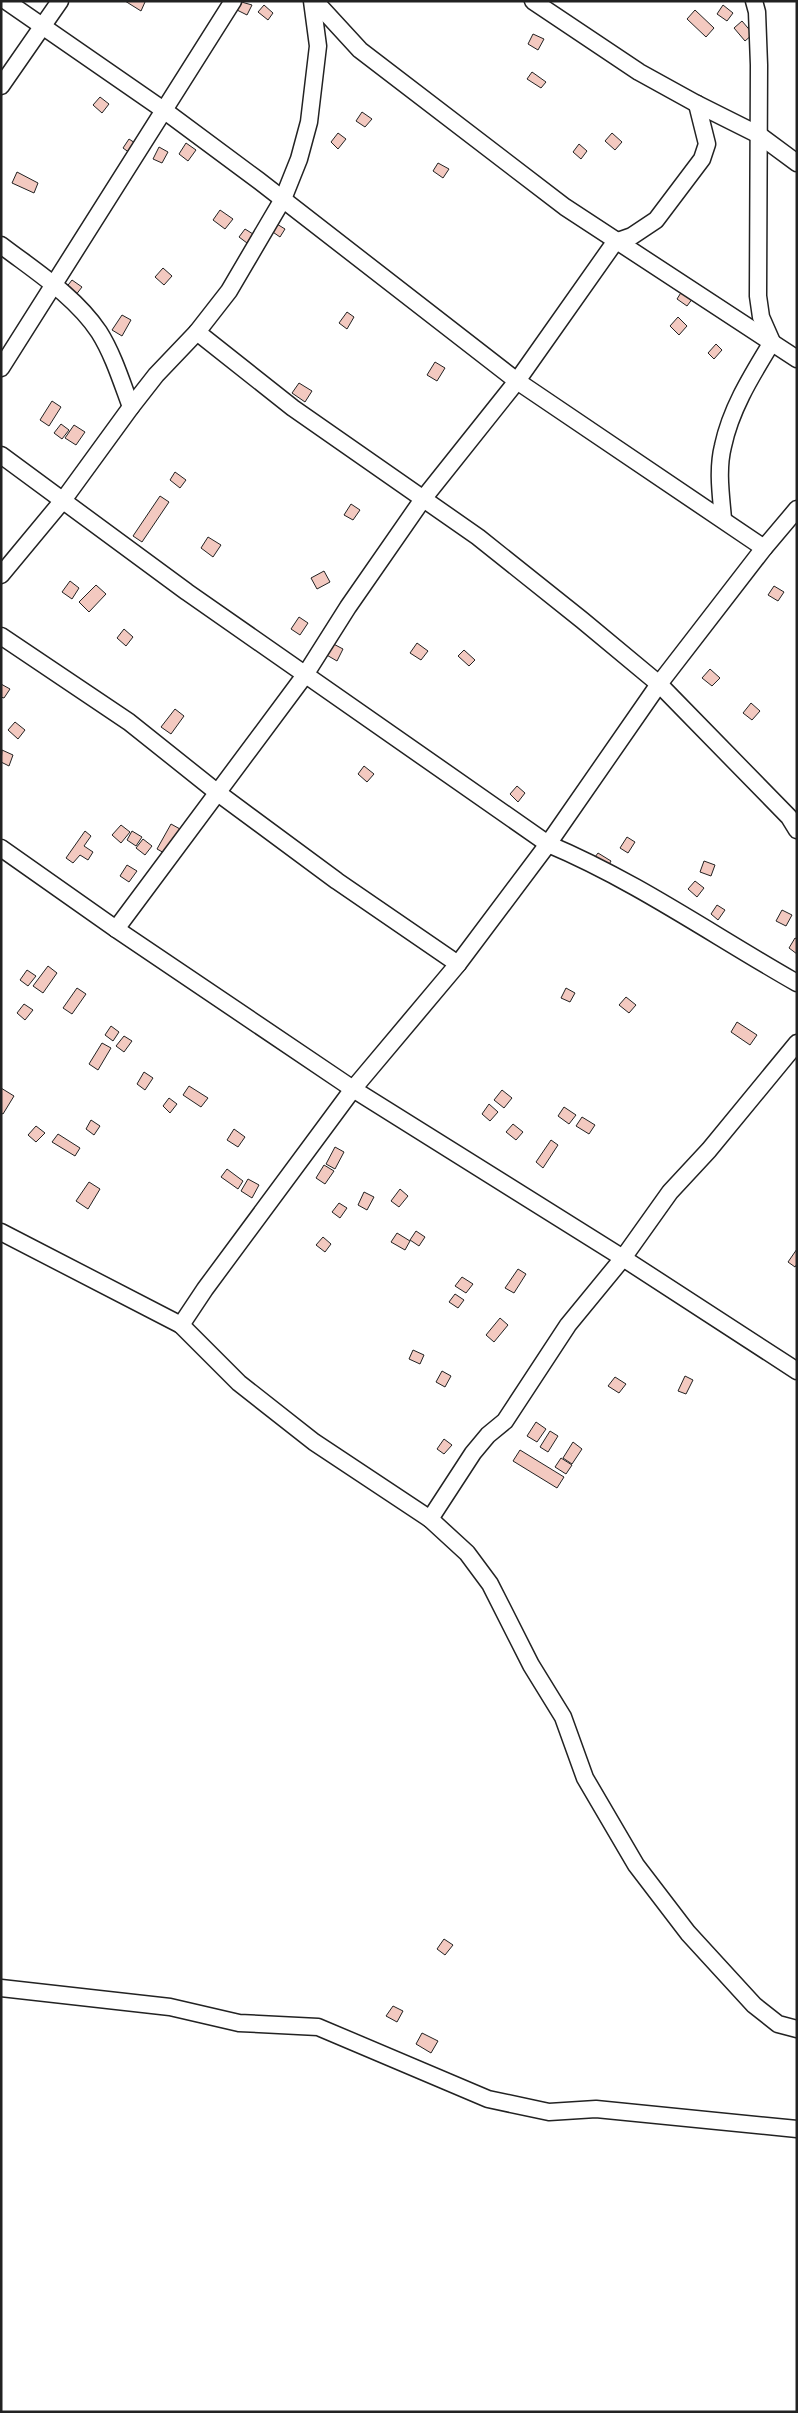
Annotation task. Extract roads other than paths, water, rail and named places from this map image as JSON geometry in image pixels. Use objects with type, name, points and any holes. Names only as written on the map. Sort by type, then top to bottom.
[{"type":"street","points":[[6,1],[165,111],[517,381],[764,548]]},
{"type":"street","points":[[1,86],[6,72],[43,27],[60,1]]},
{"type":"street","points":[[1,368],[233,1]]},
{"type":"street","points":[[1,575],[64,499],[130,407],[156,375],[197,332],[229,291],[282,199],[299,159],[309,122],[318,46],[312,1]]},
{"type":"street","points":[[316,1],[360,50],[565,207],[615,242],[797,359]]},
{"type":"street","points":[[533,1],[639,72],[696,104],[759,135],[797,163]]},
{"type":"street","points":[[754,1],[757,12],[759,66],[758,296],[761,317],[772,342]]},
{"type":"street","points":[[116,929],[305,675],[348,607],[423,499],[517,381],[615,242],[632,236],[656,220],[702,160],[707,144],[696,104]]},
{"type":"street","points":[[1,245],[54,285],[81,310],[99,333],[130,407]]},
{"type":"street","points":[[197,332],[293,408],[478,537],[659,684],[727,752],[789,818],[797,830]]},
{"type":"street","points":[[723,519],[719,484],[722,447],[739,398],[772,342]]},
{"type":"street","points":[[1,455],[64,499],[187,592],[548,844],[592,862],[644,891],[747,955],[797,982]]},
{"type":"street","points":[[182,1325],[205,1289],[353,1089],[458,964],[548,844],[659,684],[764,548],[797,509]]},
{"type":"street","points":[[1,636],[129,722],[218,793],[337,881],[458,964]]},
{"type":"street","points":[[1,848],[116,929],[353,1089],[623,1258],[797,1371]]},
{"type":"street","points":[[430,1519],[488,1434],[505,1421],[568,1325],[623,1258],[670,1192],[709,1150],[797,1043]]},
{"type":"street","points":[[1,1232],[182,1325],[239,1383],[314,1442],[430,1519],[467,1553],[490,1584],[531,1665],[564,1717],[585,1778],[636,1865],[688,1933],[748,2000],[778,2024],[797,2029]]},
{"type":"street","points":[[1,1988],[170,2007],[239,2024],[318,2027],[488,2099],[549,2112],[596,2109],[797,2129]]}]
